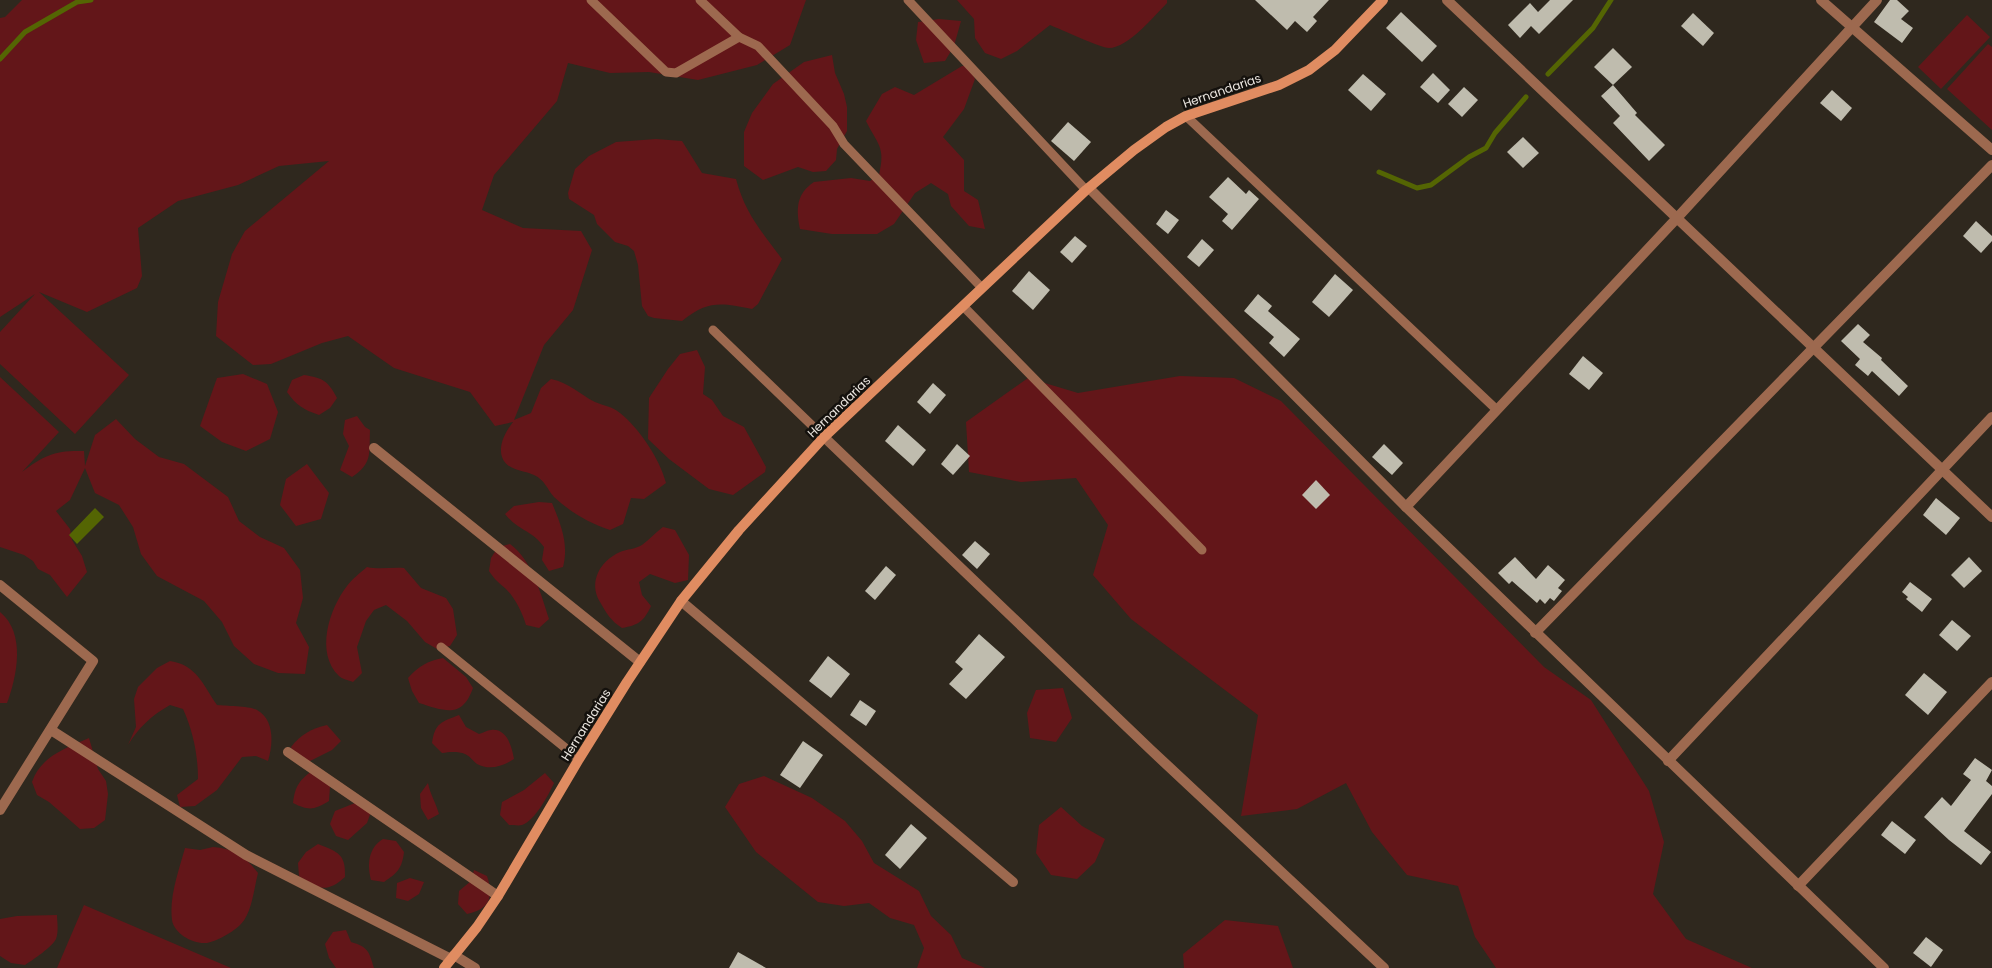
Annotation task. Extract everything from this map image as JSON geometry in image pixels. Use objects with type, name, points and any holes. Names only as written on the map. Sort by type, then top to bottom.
[{"type":"street","name":"Hernandarias","points":[[450,961],[498,896],[579,759],[640,662],[682,601],[739,530],[824,438],[1087,189],[1142,145],[1166,127],[1186,116],[1279,85],[1309,70],[1334,50],[1383,0]]},
{"type":"street","points":[[1446,0],[1992,517]]},
{"type":"street","points":[[1821,0],[1992,150]]},
{"type":"street","points":[[1406,508],[1677,218],[1877,0]]},
{"type":"street","points":[[1535,633],[1992,165]]},
{"type":"street","points":[[1087,189],[1406,508],[1884,968]]},
{"type":"street","points":[[1668,761],[1992,417]]},
{"type":"street","points":[[824,438],[1158,757],[1384,968]]},
{"type":"street","points":[[374,448],[640,662]]},
{"type":"street","points":[[0,585],[93,660],[0,810]]},
{"type":"street","points":[[682,601],[1013,882]]},
{"type":"street","points":[[1798,886],[1992,682]]},
{"type":"street","points":[[51,730],[246,855],[450,961],[475,968]]},
{"type":"street","points":[[288,752],[498,896]]},
{"type":"lane","points":[[591,0],[666,72],[676,73],[739,38]]},
{"type":"lane","points":[[700,0],[739,38],[758,46],[833,126],[844,144],[982,288]]},
{"type":"lane","points":[[908,0],[1087,189]]},
{"type":"lane","points":[[1186,116],[1497,410]]},
{"type":"lane","points":[[963,306],[1202,550]]},
{"type":"lane","points":[[713,330],[824,438]]},
{"type":"lane","points":[[441,647],[579,759]]},
{"type":"shaded area","points":[[22,0],[806,0],[790,45],[757,65],[698,80],[649,72],[610,73],[568,63],[557,101],[494,175],[482,210],[523,228],[581,231],[592,250],[573,310],[544,345],[514,420],[531,413],[541,388],[551,379],[564,383],[595,402],[614,409],[627,419],[654,454],[666,483],[644,499],[631,498],[623,524],[610,530],[587,520],[567,508],[554,497],[538,477],[511,468],[504,462],[501,452],[502,443],[505,434],[513,422],[495,426],[470,392],[394,368],[348,336],[322,343],[271,364],[253,365],[216,336],[218,302],[232,254],[245,231],[329,161],[279,166],[238,185],[178,201],[138,228],[142,276],[137,288],[87,312],[39,292],[129,375],[75,434],[0,364],[0,332],[35,294],[0,317],[0,18],[5,17]]},
{"type":"shaded area","points":[[957,0],[1167,0],[1167,3],[1132,37],[1116,47],[1109,48],[1089,42],[1050,25],[1017,51],[1001,59],[985,53],[975,38],[974,19]]},
{"type":"shaded area","points":[[1967,15],[1990,37],[1941,89],[1918,67]]},
{"type":"shaded area","points":[[939,19],[961,21],[954,46],[945,61],[924,63],[916,40],[918,22]]},
{"type":"shaded area","points":[[1988,44],[1992,47],[1992,130],[1947,89]]},
{"type":"shaded area","points":[[832,55],[835,73],[847,107],[847,131],[837,149],[836,160],[826,171],[813,172],[798,167],[763,180],[744,166],[744,132],[752,113],[773,84],[804,62]]},
{"type":"shaded area","points":[[962,66],[968,66],[975,79],[964,109],[943,137],[964,160],[964,191],[978,200],[985,229],[969,226],[951,206],[948,194],[931,183],[915,193],[894,224],[877,234],[832,234],[800,229],[799,202],[804,192],[814,182],[851,178],[870,181],[879,175],[881,151],[866,121],[882,94],[895,87],[914,95]]},
{"type":"shaded area","points":[[656,139],[682,141],[702,173],[736,179],[749,212],[782,259],[758,304],[752,309],[732,305],[707,306],[682,321],[648,316],[642,306],[638,265],[634,251],[628,246],[615,242],[597,224],[594,215],[569,199],[568,193],[575,169],[589,156],[616,142]]},
{"type":"shaded area","points":[[697,350],[705,367],[703,394],[712,400],[723,416],[744,427],[766,467],[765,472],[733,495],[709,489],[669,459],[648,439],[649,398],[680,354]]},
{"type":"shaded area","points":[[243,374],[267,384],[278,412],[270,439],[246,451],[222,442],[200,426],[217,378]]},
{"type":"shaded area","points":[[304,375],[316,377],[324,381],[337,398],[330,408],[319,415],[301,406],[287,392],[292,380]]},
{"type":"shaded area","points":[[1180,376],[1234,378],[1281,401],[1544,667],[1591,700],[1649,791],[1664,842],[1653,894],[1686,939],[1752,968],[1496,968],[1475,937],[1458,886],[1407,875],[1372,832],[1346,783],[1297,809],[1241,816],[1258,715],[1131,619],[1093,575],[1108,525],[1076,478],[1021,482],[969,472],[966,422],[1028,378],[1078,393]]},
{"type":"shaded area","points":[[0,377],[59,432],[22,472],[37,461],[66,451],[84,451],[85,466],[95,435],[116,419],[135,439],[159,457],[184,464],[228,497],[239,521],[260,537],[284,548],[300,570],[303,598],[296,623],[309,647],[305,674],[278,673],[254,664],[234,646],[222,622],[204,601],[157,576],[141,554],[133,527],[119,505],[95,493],[85,468],[70,500],[56,511],[70,529],[72,540],[82,556],[87,572],[67,597],[50,575],[38,569],[33,561],[24,555],[0,547]]},
{"type":"shaded area","points":[[357,416],[365,427],[370,430],[369,451],[364,467],[352,477],[340,470],[349,446],[343,434],[345,420]]},
{"type":"shaded area","points":[[307,464],[329,493],[321,519],[296,526],[280,505],[286,479]]},
{"type":"shaded area","points":[[539,502],[552,503],[565,542],[563,567],[549,571],[542,560],[544,547],[535,537],[515,524],[505,514],[514,506]]},
{"type":"shaded area","points":[[95,508],[104,517],[77,544],[69,535]]},
{"type":"shaded area","points":[[663,527],[675,530],[689,555],[688,580],[675,583],[650,574],[639,582],[642,595],[651,606],[640,622],[622,628],[615,623],[600,602],[595,587],[598,573],[613,556],[642,545]]},
{"type":"shaded area","points":[[510,544],[518,551],[530,568],[543,599],[549,619],[539,628],[526,625],[512,597],[489,571],[491,558],[498,547]]},
{"type":"shaded area","points":[[367,567],[404,568],[421,588],[446,598],[453,609],[457,635],[450,646],[437,649],[425,642],[407,621],[386,605],[374,610],[366,621],[357,647],[362,673],[353,682],[340,677],[332,666],[326,643],[327,631],[335,607],[347,586]]},
{"type":"shaded area","points":[[0,612],[8,621],[13,631],[17,655],[14,680],[7,703],[0,703]]},
{"type":"shaded area","points":[[443,658],[466,677],[473,688],[464,705],[452,710],[419,703],[412,691],[408,678],[424,665]]},
{"type":"shaded area","points":[[170,661],[179,663],[193,671],[217,705],[257,710],[263,714],[270,726],[271,748],[268,761],[256,756],[242,757],[217,790],[195,806],[180,807],[177,795],[198,779],[194,743],[183,709],[170,705],[163,709],[141,728],[128,745],[136,727],[134,699],[138,687],[157,668]]},
{"type":"shaded area","points":[[1063,688],[1072,718],[1056,742],[1030,738],[1027,713],[1036,690]]},
{"type":"shaded area","points":[[459,715],[466,727],[479,734],[490,730],[497,730],[505,735],[512,749],[514,759],[501,766],[487,767],[477,764],[462,753],[442,753],[432,743],[435,731],[443,722]]},
{"type":"shaded area","points":[[327,725],[341,741],[332,750],[308,762],[296,760],[291,747],[295,742],[316,728]]},
{"type":"shaded area","points":[[89,738],[98,769],[106,781],[108,794],[105,820],[94,828],[80,829],[49,802],[37,795],[32,782],[36,773],[48,759],[63,749]]},
{"type":"shaded area","points":[[314,769],[330,786],[329,801],[311,808],[293,803],[299,783]]},
{"type":"shaded area","points":[[545,773],[554,783],[541,807],[527,822],[521,825],[509,825],[500,815],[502,802],[524,790]]},
{"type":"shaded area","points":[[764,776],[812,798],[845,821],[862,841],[874,863],[919,891],[931,916],[951,935],[962,958],[985,968],[917,968],[924,948],[914,925],[890,918],[869,903],[844,906],[818,902],[756,852],[725,807],[739,784]]},
{"type":"shaded area","points":[[428,783],[439,814],[428,820],[421,808],[420,794]]},
{"type":"shaded area","points":[[360,801],[373,806],[367,823],[348,840],[336,836],[330,824],[335,811]]},
{"type":"shaded area","points":[[1061,807],[1082,826],[1105,839],[1095,862],[1077,879],[1051,875],[1036,853],[1039,825]]},
{"type":"shaded area","points":[[383,839],[396,841],[404,852],[402,863],[398,870],[384,882],[371,880],[369,869],[370,857],[374,847]]},
{"type":"shaded area","points":[[318,844],[336,852],[344,863],[345,877],[333,886],[317,887],[299,876],[298,863],[306,852]]},
{"type":"shaded area","points":[[213,847],[233,851],[249,862],[258,873],[248,914],[241,924],[218,939],[208,943],[199,943],[184,936],[173,925],[171,911],[173,892],[185,848],[200,850]]},
{"type":"shaded area","points":[[474,870],[487,876],[490,896],[481,909],[467,914],[458,904],[459,891],[471,881]]},
{"type":"shaded area","points":[[410,878],[424,882],[419,894],[408,901],[396,898],[397,883]]},
{"type":"shaded area","points":[[84,905],[231,968],[57,968]]},
{"type":"shaded area","points":[[57,915],[58,930],[56,939],[37,957],[25,965],[11,963],[0,956],[0,919],[17,916]]},
{"type":"shaded area","points":[[1225,920],[1278,926],[1293,968],[1184,968],[1183,954]]},
{"type":"shaded area","points":[[346,930],[351,942],[367,950],[374,968],[336,968],[329,958],[325,944],[333,932]]},
{"type":"building","points":[[1255,0],[1329,0],[1313,17],[1317,21],[1307,32],[1295,21],[1287,30]]},
{"type":"building","points":[[1550,0],[1573,0],[1539,34],[1531,26],[1520,38],[1508,25],[1530,3],[1538,12]]},
{"type":"building","points":[[1890,0],[1897,0],[1909,11],[1901,19],[1913,28],[1902,43],[1874,22]]},
{"type":"building","points":[[1401,12],[1437,46],[1422,62],[1386,28]]},
{"type":"building","points":[[1693,13],[1714,33],[1703,46],[1681,26]]},
{"type":"building","points":[[1613,48],[1632,67],[1613,85],[1594,67]]},
{"type":"building","points":[[1433,73],[1450,90],[1438,103],[1420,87]]},
{"type":"building","points":[[1363,74],[1386,94],[1371,111],[1348,90]]},
{"type":"building","points":[[1613,85],[1637,113],[1635,115],[1665,145],[1649,161],[1613,123],[1620,116],[1601,96]]},
{"type":"building","points":[[1464,87],[1478,100],[1462,117],[1448,104]]},
{"type":"building","points":[[1832,90],[1852,108],[1841,121],[1820,103]]},
{"type":"building","points":[[1068,122],[1091,142],[1074,161],[1051,141]]},
{"type":"building","points":[[1523,137],[1539,153],[1523,168],[1507,152]]},
{"type":"building","points":[[1228,177],[1246,194],[1249,190],[1259,199],[1232,230],[1222,221],[1228,214],[1209,197]]},
{"type":"building","points":[[1166,210],[1179,220],[1168,234],[1156,224]]},
{"type":"building","points":[[1976,221],[1992,236],[1992,241],[1981,253],[1963,236]]},
{"type":"building","points":[[1075,236],[1087,246],[1072,263],[1060,252]]},
{"type":"building","points":[[1202,239],[1214,250],[1199,267],[1187,257]]},
{"type":"building","points":[[1029,271],[1050,290],[1033,310],[1012,291]]},
{"type":"building","points":[[1335,274],[1353,290],[1329,317],[1312,302]]},
{"type":"building","points":[[1258,294],[1272,306],[1268,311],[1300,339],[1284,357],[1269,343],[1274,337],[1244,311]]},
{"type":"building","points":[[1858,324],[1870,335],[1863,342],[1882,358],[1881,360],[1908,386],[1899,396],[1872,371],[1868,376],[1855,365],[1860,359],[1841,341]]},
{"type":"building","points":[[1583,356],[1603,373],[1589,390],[1569,374]]},
{"type":"building","points":[[933,383],[946,395],[930,414],[917,402]]},
{"type":"building","points":[[898,425],[926,450],[913,466],[885,441]]},
{"type":"building","points":[[957,444],[970,456],[953,475],[941,464]]},
{"type":"building","points":[[1384,444],[1403,463],[1392,475],[1372,457]]},
{"type":"building","points":[[1316,480],[1330,495],[1316,509],[1302,495]]},
{"type":"building","points":[[1936,498],[1960,518],[1946,535],[1923,515]]},
{"type":"building","points":[[975,541],[990,554],[977,569],[962,555]]},
{"type":"building","points":[[1515,557],[1536,579],[1548,565],[1565,580],[1558,588],[1562,591],[1554,601],[1550,598],[1545,604],[1540,599],[1537,603],[1512,581],[1509,584],[1498,573]]},
{"type":"building","points":[[1969,557],[1982,571],[1964,588],[1951,575]]},
{"type":"building","points":[[886,566],[896,575],[875,600],[865,591]]},
{"type":"building","points":[[1910,582],[1932,599],[1922,612],[1906,599],[1908,597],[1902,592]]},
{"type":"building","points":[[1952,620],[1971,636],[1957,651],[1939,635]]},
{"type":"building","points":[[979,634],[1005,657],[966,699],[949,684],[963,669],[955,662]]},
{"type":"building","points":[[828,656],[850,674],[831,698],[809,681]]},
{"type":"building","points":[[1924,673],[1947,692],[1928,715],[1905,695]]},
{"type":"building","points":[[860,700],[876,711],[866,726],[850,715]]},
{"type":"building","points":[[803,741],[823,755],[800,788],[780,775]]},
{"type":"building","points":[[1975,758],[1992,770],[1986,781],[1992,786],[1992,794],[1964,831],[1991,852],[1981,865],[1924,817],[1942,797],[1951,806],[1971,780],[1963,774]]},
{"type":"building","points":[[1892,821],[1916,840],[1905,854],[1881,835]]},
{"type":"building","points":[[911,824],[927,838],[900,869],[885,855]]},
{"type":"building","points":[[1926,937],[1943,950],[1931,967],[1913,953]]},
{"type":"building","points":[[738,952],[766,968],[729,968]]},
{"type":"waterway","points":[[0,59],[25,32],[77,2],[91,0]]},
{"type":"waterway","points":[[1548,74],[1593,28],[1611,0]]},
{"type":"waterway","points":[[1379,172],[1417,188],[1431,185],[1469,157],[1486,148],[1495,133],[1526,97]]}]
